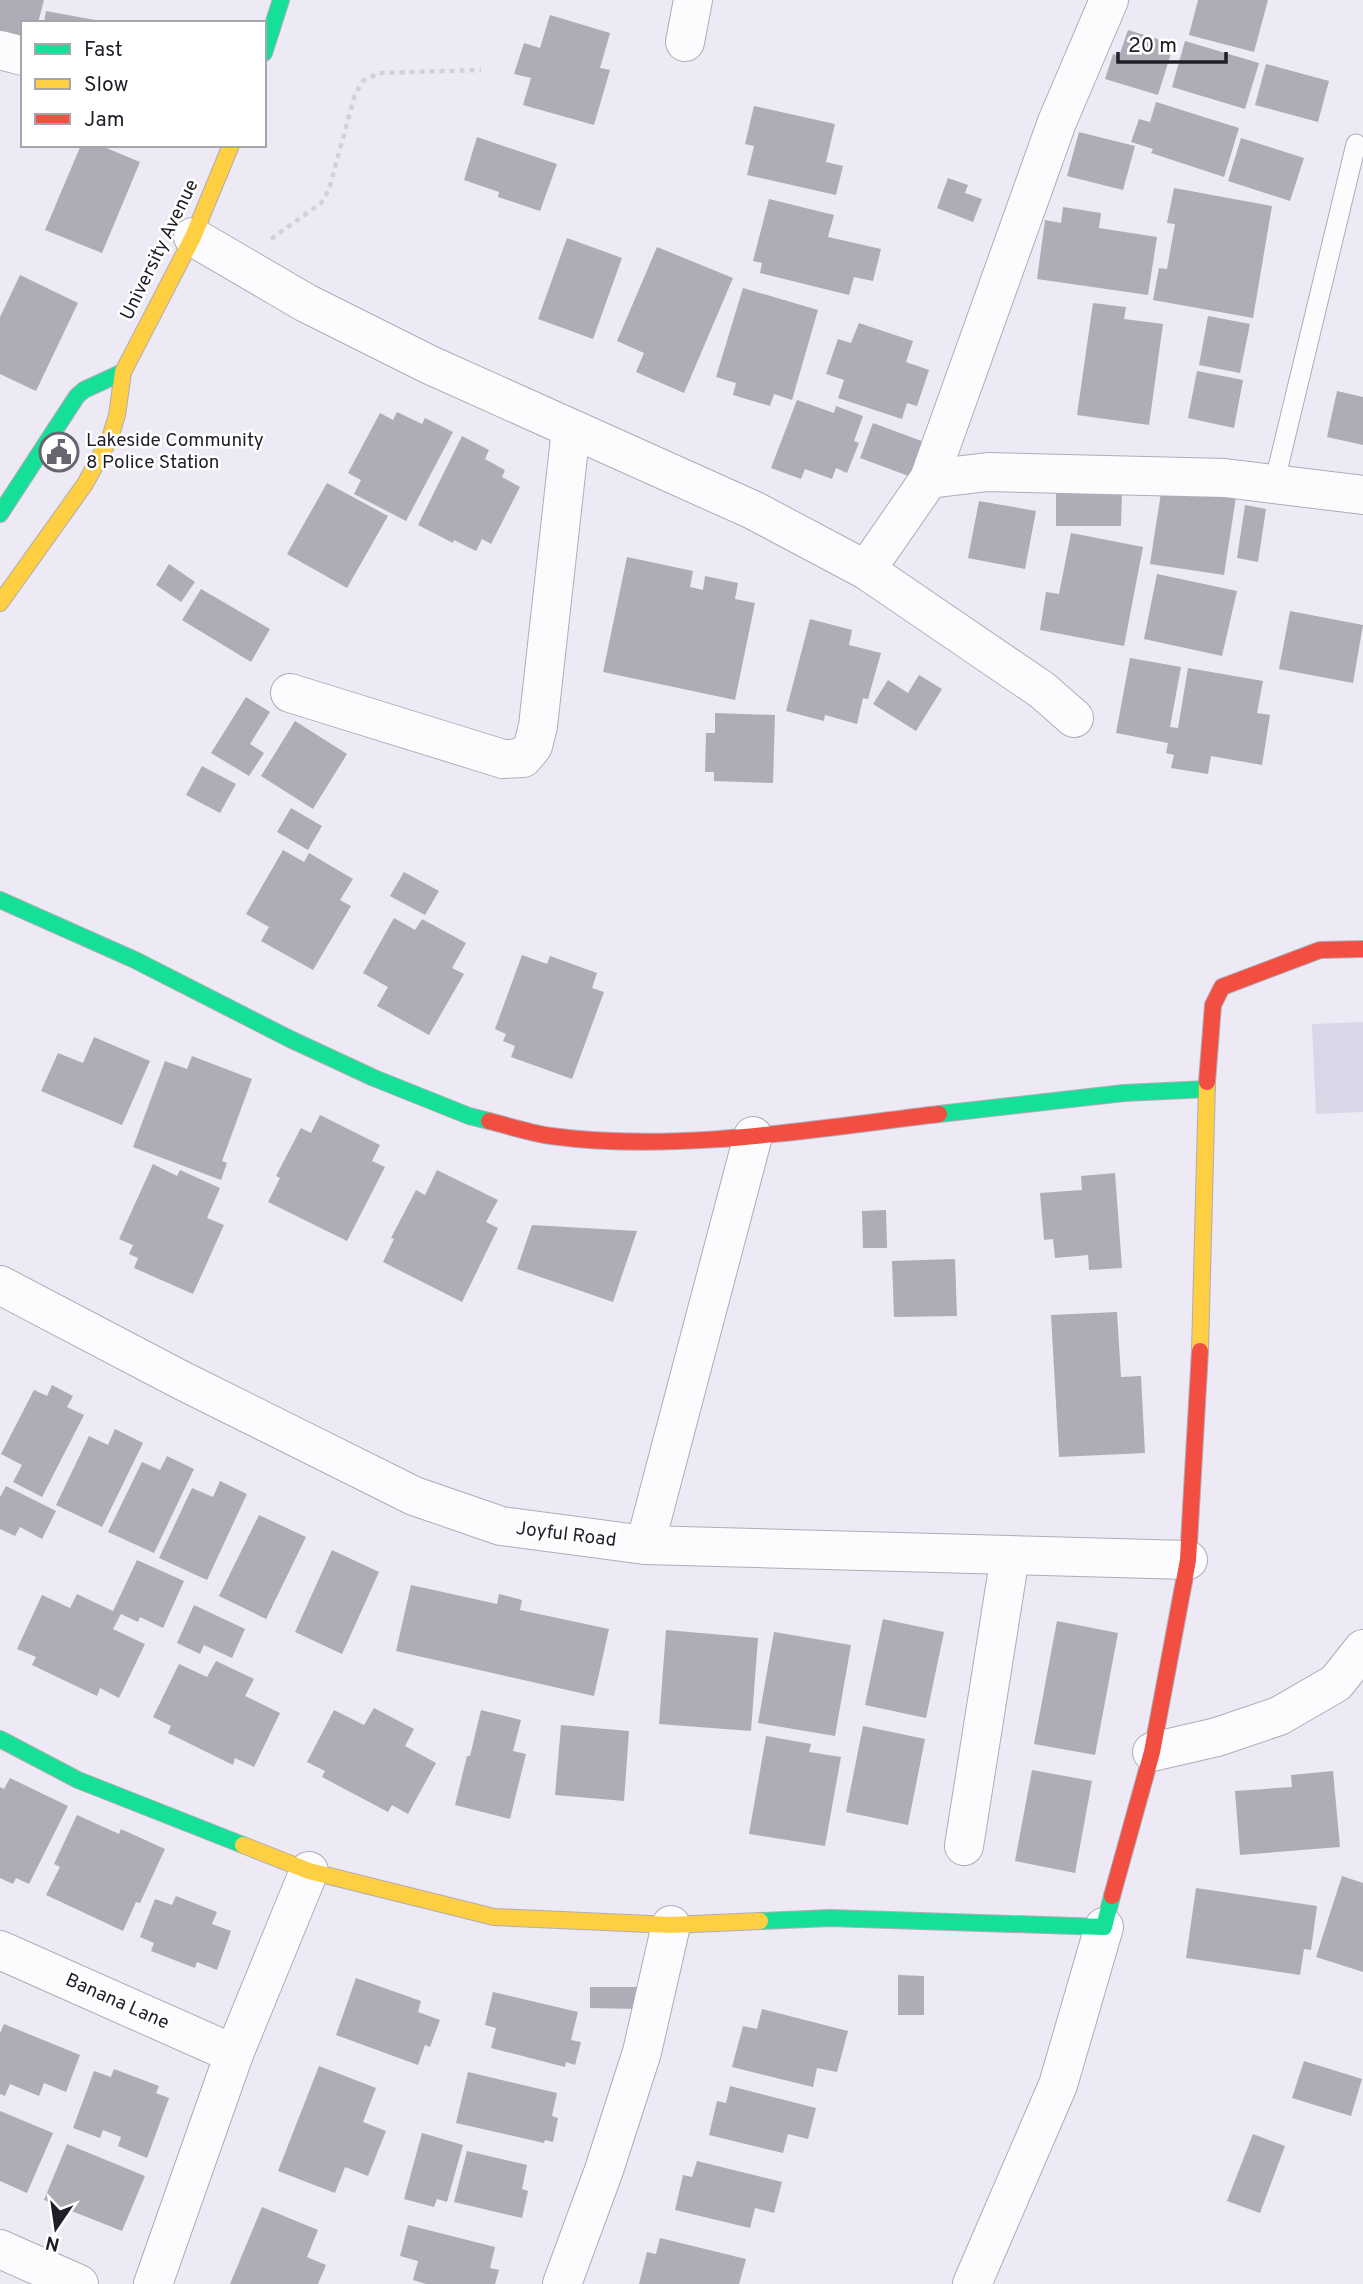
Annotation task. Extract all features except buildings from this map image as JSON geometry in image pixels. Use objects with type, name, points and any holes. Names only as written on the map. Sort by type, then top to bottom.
[{"type":"street","points":[[266,46],[281,0]]},
{"type":"street","points":[[685,42],[694,0]]},
{"type":"street","points":[[866,570],[929,479],[1057,122],[1109,0]]},
{"type":"street","points":[[0,50],[21,55]]},
{"type":"street","name":"University Avenue","points":[[0,603],[85,484],[110,438],[117,415],[123,372],[193,237],[229,147]]},
{"type":"street","points":[[193,237],[306,303],[418,359],[753,510],[866,570],[1042,690],[1073,718]]},
{"type":"street","points":[[0,514],[77,396],[123,372]]},
{"type":"street","points":[[290,693],[503,759],[523,758],[533,746],[538,726],[571,429]]},
{"type":"street","points":[[929,479],[1001,472],[1225,478],[1363,495]]},
{"type":"street","points":[[0,900],[135,960],[362,1072],[469,1116],[550,1136],[642,1142],[753,1136],[1125,1093],[1207,1089]]},
{"type":"street","points":[[972,2284],[1058,2085],[1152,1752],[1188,1560],[1198,1398],[1207,1089],[1213,1004],[1222,987],[1321,950],[1363,949]]},
{"type":"street","points":[[645,1545],[753,1136]]},
{"type":"street","name":"Joyful Road","points":[[0,1285],[181,1380],[414,1496],[501,1526],[645,1545],[1188,1560]]},
{"type":"street","points":[[964,1846],[1010,1556]]},
{"type":"street","points":[[1152,1752],[1217,1737],[1279,1716],[1336,1683],[1363,1649]]},
{"type":"street","points":[[0,1740],[78,1780],[309,1871],[494,1917],[671,1925],[830,1919],[1104,1927]]},
{"type":"street","points":[[153,2284],[234,2054],[309,1871]]},
{"type":"street","points":[[562,2284],[604,2171],[642,2052],[671,1925]]},
{"type":"street","name":"Banana Lane","points":[[0,1950],[234,2054]]},
{"type":"street","points":[[0,2249],[79,2284]]},
{"type":"lane","points":[[1274,484],[1356,144]]},
{"type":"path","points":[[237,263],[320,203],[329,189],[355,94],[363,81],[379,73],[481,70]]},
{"type":"shaded area","points":[[1363,1022],[1363,1112],[1316,1114],[1312,1024]]},
{"type":"traffic: fast","points":[[266,47],[281,0]]},
{"type":"traffic: fast","points":[[0,514],[77,396],[123,372]]},
{"type":"traffic: fast","points":[[0,900],[135,960],[290,1039],[374,1078],[469,1116],[489,1121]]},
{"type":"traffic: fast","points":[[939,1114],[1124,1093],[1207,1089]]},
{"type":"traffic: fast","points":[[0,1739],[78,1780],[243,1845]]},
{"type":"traffic: fast","points":[[760,1921],[830,1918],[1104,1927],[1112,1896]]},
{"type":"traffic: slow","points":[[0,603],[85,484],[110,438],[117,415],[123,372],[193,237],[230,147]]},
{"type":"traffic: slow","points":[[1200,1351],[1207,1082]]},
{"type":"traffic: slow","points":[[243,1845],[309,1871],[494,1917],[671,1925],[760,1921]]},
{"type":"traffic: jam","points":[[1207,1082],[1213,1005],[1222,987],[1320,950],[1363,949]]},
{"type":"traffic: jam","points":[[489,1121],[551,1136],[647,1142],[745,1137],[939,1114]]},
{"type":"traffic: jam","points":[[1112,1896],[1152,1752],[1188,1560],[1200,1351]]},
{"type":"place","name":"Lakeside Community 8 Police Station","points":[[59,452]]}]
